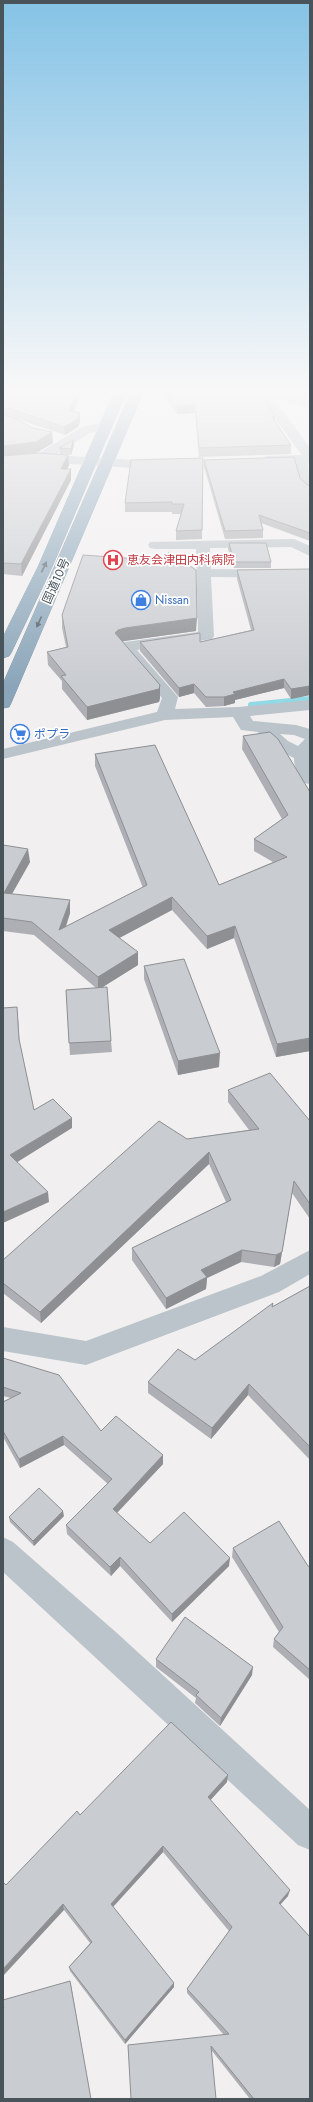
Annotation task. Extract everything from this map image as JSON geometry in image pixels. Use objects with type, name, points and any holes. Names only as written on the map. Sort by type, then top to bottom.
[{"type":"highway","name":"国道10号","points":[[3,653],[45,567],[77,491]]},
{"type":"highway","name":"国道10号","points":[[3,703],[96,491]]},
{"type":"street","points":[[155,545],[294,543],[310,552]]},
{"type":"street","points":[[165,715],[170,697],[125,647],[206,636],[203,544]]},
{"type":"street","points":[[205,573],[310,574]]},
{"type":"street","points":[[3,754],[165,715],[239,712],[310,705]]},
{"type":"street","points":[[239,712],[247,726],[296,730],[310,735]]},
{"type":"street","points":[[264,728],[282,745],[306,749],[303,768],[310,779]]},
{"type":"street","points":[[3,1339],[86,1353],[270,1284],[310,1261]]},
{"type":"street","points":[[3,1552],[107,1645],[310,1833]]},
{"type":"building","points":[[3,491],[59,491],[21,564],[3,563]]},
{"type":"building","points":[[127,491],[203,491],[202,530],[176,531],[184,504],[172,504],[172,502],[125,503]]},
{"type":"building","points":[[213,491],[310,491],[310,533],[259,515],[263,530],[225,531]]},
{"type":"building","points":[[229,543],[266,543],[271,562],[234,562]]},
{"type":"building","points":[[169,552],[196,570],[197,618],[118,630],[115,633],[160,685],[159,689],[87,707],[61,676],[66,675],[47,652],[68,647],[62,615],[83,555],[167,561]]},
{"type":"building","points":[[310,569],[310,686],[291,689],[284,679],[233,692],[235,694],[224,697],[206,697],[194,684],[179,688],[140,642],[200,633],[200,642],[254,630],[237,570]]},
{"type":"building","points":[[270,732],[278,739],[310,792],[310,1038],[277,1044],[235,926],[207,936],[172,897],[109,930],[138,952],[98,977],[32,922],[3,918],[3,845],[28,849],[4,893],[70,900],[59,930],[147,885],[95,754],[155,745],[219,885],[287,857],[254,839],[288,815],[243,736]]},
{"type":"building","points":[[184,959],[220,1053],[178,1061],[144,966]]},
{"type":"building","points":[[107,987],[111,1041],[69,1043],[66,990]]},
{"type":"building","points":[[17,1007],[19,1039],[34,1110],[53,1099],[72,1118],[10,1155],[48,1192],[3,1212],[3,1008]]},
{"type":"building","points":[[270,1073],[310,1121],[310,1204],[294,1181],[282,1252],[276,1255],[242,1250],[201,1270],[207,1277],[166,1298],[132,1248],[231,1200],[209,1152],[40,1312],[3,1283],[3,1260],[159,1121],[187,1139],[259,1129],[228,1090]]},
{"type":"building","points":[[310,1286],[310,1447],[249,1384],[212,1428],[148,1382],[178,1349],[195,1360],[273,1303],[272,1307]]},
{"type":"building","points":[[3,1358],[59,1375],[101,1431],[116,1416],[163,1455],[113,1509],[150,1543],[184,1512],[230,1558],[172,1614],[120,1557],[110,1567],[66,1525],[112,1479],[63,1436],[19,1459],[3,1431],[3,1402],[21,1393],[3,1387]]},
{"type":"building","points":[[39,1488],[63,1511],[33,1541],[9,1517]]},
{"type":"building","points":[[279,1521],[310,1567],[310,1670],[274,1639],[283,1627],[233,1548]]},
{"type":"building","points":[[185,1617],[253,1667],[221,1718],[196,1695],[199,1692],[156,1659]]},
{"type":"building","points":[[171,1722],[228,1775],[208,1797],[290,1890],[279,1903],[310,1937],[310,2099],[254,2099],[211,2046],[216,2099],[131,2099],[128,2045],[229,2034],[187,1989],[232,1927],[163,1846],[111,1904],[174,1983],[125,2040],[69,1967],[92,1942],[63,1904],[3,1969],[3,1882],[6,1885],[77,1811],[80,1815]]},
{"type":"building","points":[[70,1981],[91,2099],[3,2099],[3,2000]]},
{"type":"waterway","points":[[251,705],[310,699]]},
{"type":"place","name":"恵友会津田内科病院","points":[[113,560]]},
{"type":"place","name":"Nissan","points":[[141,600]]},
{"type":"place","name":"ポプラ","points":[[20,734]]}]
